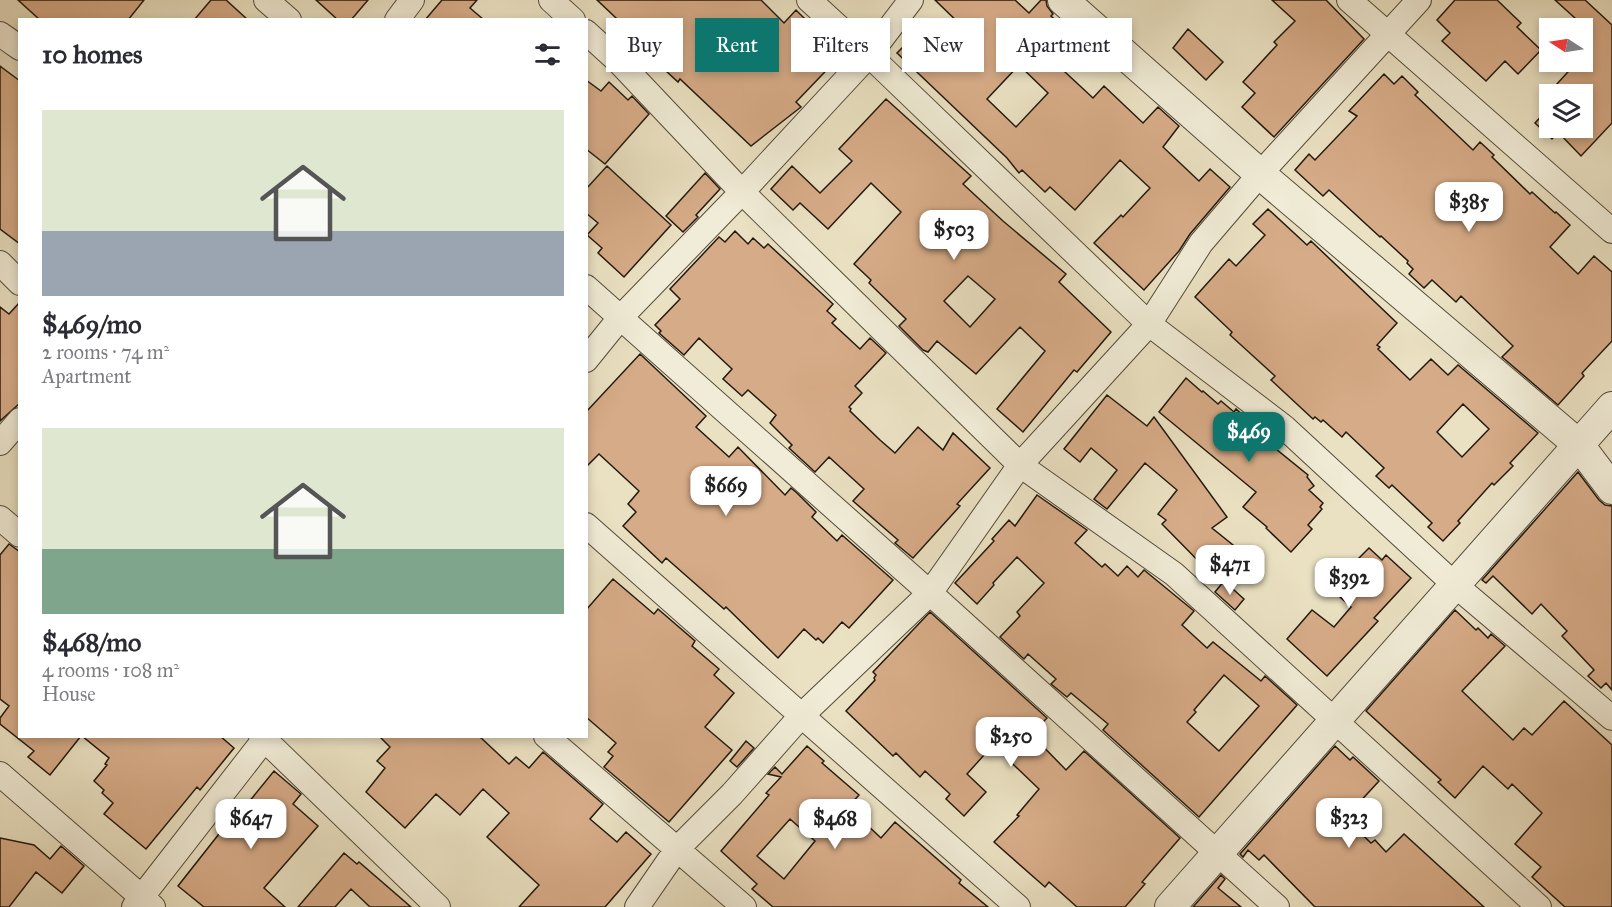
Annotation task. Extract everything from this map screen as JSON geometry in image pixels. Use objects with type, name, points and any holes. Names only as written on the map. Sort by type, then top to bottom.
[{"type":"street","points":[[266,0],[287,18]]},
{"type":"street","points":[[398,18],[412,0]]},
{"type":"street","points":[[551,0],[571,18]]},
{"type":"street","points":[[809,0],[829,18]]},
{"type":"street","points":[[890,28],[911,0]]},
{"type":"street","points":[[1063,0],[1260,174],[1579,444],[1612,489]]},
{"type":"street","points":[[1349,0],[1612,231]]},
{"type":"street","points":[[637,907],[677,849],[732,794],[801,716],[930,593],[1020,465],[1149,324],[1202,243],[1260,174],[1419,0]]},
{"type":"street","points":[[0,34],[18,47]]},
{"type":"street","points":[[588,34],[620,63],[742,192],[1020,465],[1174,574],[1539,907]]},
{"type":"street","points":[[588,358],[620,318],[742,192],[853,72]]},
{"type":"street","points":[[887,72],[1149,324],[1284,427],[1455,585],[1612,718]]},
{"type":"street","points":[[0,263],[18,281]]},
{"type":"street","points":[[588,289],[930,593],[1277,907]]},
{"type":"street","points":[[1170,907],[1612,407]]},
{"type":"street","points":[[0,443],[18,422]]},
{"type":"street","points":[[0,519],[18,533]]},
{"type":"street","points":[[588,527],[1018,907]]},
{"type":"street","points":[[0,774],[143,904],[263,738]]},
{"type":"street","points":[[265,738],[438,907]]},
{"type":"street","points":[[548,738],[744,907]]},
{"type":"building","points":[[18,0],[144,0],[130,18],[38,18]]},
{"type":"building","points":[[211,0],[226,0],[246,18],[196,18]]},
{"type":"building","points":[[316,0],[368,0],[353,18],[336,18]]},
{"type":"building","points":[[442,0],[477,0],[470,8],[482,18],[427,18]]},
{"type":"building","points":[[597,0],[761,0],[779,18],[784,23],[796,10],[804,18],[791,18],[791,72],[825,72],[796,102],[801,107],[751,146],[680,79],[678,82],[667,72],[683,72],[683,18],[616,18]]},
{"type":"building","points":[[935,0],[1015,0],[1029,13],[1041,0],[1046,0],[1053,18],[996,18],[996,72],[1012,72],[987,99],[1016,127],[1048,93],[1026,72],[1065,72],[1093,98],[1104,86],[1143,123],[1158,107],[1179,126],[1163,147],[1199,181],[1210,169],[1230,187],[1190,234],[1179,251],[1144,290],[1094,243],[1150,188],[1120,160],[1075,210],[1050,187],[1045,192],[1022,170],[1019,173],[1007,158],[917,72],[984,72],[984,18],[954,18]]},
{"type":"building","points":[[1272,0],[1326,0],[1364,39],[1274,137],[1242,107],[1255,93],[1243,82],[1277,45],[1274,42],[1295,21]]},
{"type":"building","points":[[1455,0],[1497,0],[1521,23],[1517,27],[1539,48],[1539,52],[1518,74],[1505,61],[1486,81],[1442,41],[1450,33],[1437,20]]},
{"type":"building","points":[[1555,0],[1585,0],[1612,25],[1612,123],[1581,156],[1564,138],[1593,138],[1593,84],[1557,84],[1568,72],[1593,72],[1593,18],[1575,18]]},
{"type":"building","points":[[1188,29],[1223,62],[1206,80],[1173,48]]},
{"type":"building","points":[[902,48],[902,58],[897,53]]},
{"type":"building","points":[[0,66],[18,80],[18,242],[0,229]]},
{"type":"building","points":[[1384,74],[1394,84],[1402,76],[1418,92],[1415,95],[1473,150],[1480,142],[1530,194],[1532,192],[1570,225],[1550,247],[1578,274],[1594,256],[1612,272],[1612,341],[1582,373],[1584,376],[1558,405],[1502,357],[1513,346],[1461,296],[1456,302],[1432,280],[1424,288],[1409,274],[1413,269],[1407,263],[1408,261],[1381,236],[1329,190],[1323,196],[1295,170],[1309,154],[1315,160],[1357,116],[1349,111]]},
{"type":"building","points":[[588,81],[601,91],[609,82],[628,100],[632,96],[649,114],[605,164],[588,151]]},
{"type":"building","points":[[886,99],[971,176],[963,184],[1066,274],[1059,282],[1111,332],[1077,372],[1074,370],[1023,432],[997,409],[1045,351],[1020,327],[976,374],[937,341],[928,352],[923,350],[899,326],[906,319],[869,283],[871,280],[854,264],[901,212],[871,183],[828,229],[800,203],[793,210],[771,189],[792,166],[820,193],[852,161],[839,149]],"holes":[[[968,276],[995,299],[970,327],[944,301]]]},
{"type":"building","points":[[607,166],[671,225],[624,277],[598,253],[602,248],[588,236],[598,223],[588,215],[588,187]]},
{"type":"building","points":[[705,173],[720,189],[683,232],[666,216]]},
{"type":"building","points":[[1268,209],[1307,245],[1311,241],[1397,323],[1377,345],[1380,347],[1378,349],[1410,380],[1431,359],[1448,375],[1458,365],[1538,433],[1510,463],[1513,466],[1494,485],[1492,483],[1443,541],[1428,527],[1432,523],[1392,485],[1389,488],[1376,476],[1384,468],[1346,432],[1342,437],[1323,420],[1321,422],[1315,417],[1313,419],[1271,380],[1275,376],[1230,335],[1232,332],[1195,297],[1229,259],[1236,266],[1265,235],[1253,224]],"holes":[[[1463,404],[1489,429],[1462,457],[1437,432]]]},
{"type":"building","points":[[735,231],[748,244],[753,238],[764,248],[768,244],[833,304],[827,311],[836,319],[832,323],[860,349],[870,338],[886,353],[855,386],[862,393],[849,407],[850,411],[880,440],[895,453],[918,427],[943,450],[953,433],[990,468],[957,504],[960,506],[913,558],[895,543],[898,540],[853,501],[864,489],[829,457],[815,472],[789,448],[792,445],[770,423],[776,415],[748,390],[742,396],[723,379],[732,369],[699,338],[684,355],[659,333],[661,331],[655,325],[680,299],[670,289],[719,237],[725,242]]},
{"type":"building","points":[[18,304],[18,405],[0,421],[0,307],[9,314]]},
{"type":"building","points":[[640,354],[706,416],[696,427],[729,457],[738,447],[785,495],[791,488],[797,493],[816,512],[812,517],[837,541],[842,535],[893,580],[849,628],[842,622],[823,643],[804,629],[778,658],[726,607],[724,609],[666,558],[662,563],[623,526],[636,512],[628,504],[639,491],[599,454],[588,465],[588,410]]},
{"type":"building","points":[[1186,378],[1218,404],[1221,401],[1234,412],[1236,409],[1277,447],[1276,449],[1308,475],[1307,477],[1314,486],[1309,490],[1323,503],[1320,507],[1322,509],[1308,525],[1312,529],[1291,552],[1267,527],[1243,507],[1256,492],[1159,412]]},
{"type":"building","points":[[1107,395],[1147,426],[1154,417],[1227,517],[1212,528],[1243,553],[1219,582],[1162,524],[1166,520],[1158,514],[1177,490],[1145,463],[1107,509],[1094,499],[1117,470],[1091,448],[1080,462],[1064,449]]},
{"type":"building","points":[[1578,472],[1599,500],[1605,505],[1612,506],[1612,690],[1606,683],[1601,688],[1588,676],[1594,670],[1562,636],[1567,631],[1541,604],[1532,614],[1493,576],[1486,583],[1482,580]]},
{"type":"building","points":[[1037,495],[1087,530],[1075,543],[1102,567],[1105,564],[1118,576],[1127,566],[1138,577],[1144,570],[1194,611],[1182,625],[1207,648],[1213,642],[1261,681],[1265,676],[1297,705],[1199,817],[1103,730],[1108,724],[1071,693],[1067,697],[1051,684],[1056,679],[1028,654],[1024,659],[1000,637],[1020,616],[1017,612],[1044,583],[1017,557],[977,604],[955,583],[994,541],[992,539],[1009,520],[1015,526]],"holes":[[[1224,675],[1259,706],[1219,751],[1187,722],[1196,712],[1194,710]]]},
{"type":"building","points":[[9,544],[18,551],[18,738],[79,738],[50,775],[28,757],[34,751],[0,724],[0,718],[9,706],[0,699],[0,555]]},
{"type":"building","points":[[1369,548],[1382,560],[1386,555],[1411,578],[1374,618],[1378,621],[1327,676],[1287,639],[1312,610],[1334,627],[1351,607],[1318,577],[1335,560],[1346,571]]},
{"type":"building","points":[[613,579],[654,614],[658,609],[695,641],[692,646],[719,669],[714,675],[734,693],[705,727],[732,750],[669,822],[604,767],[613,756],[608,752],[616,743],[588,719],[588,608]]},
{"type":"building","points":[[1224,581],[1244,599],[1235,610],[1215,592]]},
{"type":"building","points":[[1455,610],[1476,630],[1478,628],[1488,638],[1491,634],[1505,646],[1462,691],[1513,740],[1524,728],[1532,735],[1564,701],[1612,745],[1612,907],[1565,907],[1532,877],[1541,867],[1515,844],[1542,813],[1512,784],[1508,789],[1483,766],[1455,798],[1438,782],[1441,780],[1366,711]]},
{"type":"building","points":[[930,612],[1047,718],[1031,734],[1066,770],[1084,751],[1180,838],[1142,882],[1145,884],[1125,907],[1077,907],[1049,882],[1045,887],[994,842],[1019,816],[1017,815],[1039,789],[993,745],[967,774],[986,792],[964,816],[946,799],[950,794],[925,771],[920,777],[896,753],[893,756],[846,711],[875,680],[876,675],[873,672]]},
{"type":"building","points":[[84,738],[222,738],[234,748],[200,790],[197,787],[146,849],[104,814],[113,803],[94,781],[107,765],[105,764],[109,758]]},
{"type":"building","points":[[381,738],[481,738],[509,764],[516,757],[529,768],[543,752],[603,804],[590,819],[617,842],[626,832],[651,854],[605,907],[519,907],[539,885],[487,837],[509,813],[483,789],[460,815],[436,794],[405,828],[366,792],[385,768],[377,761],[390,747]]},
{"type":"building","points":[[746,741],[754,748],[737,767],[730,761]]},
{"type":"building","points":[[807,746],[824,761],[822,763],[859,795],[848,807],[881,838],[895,822],[961,880],[959,883],[988,907],[773,907],[752,889],[757,884],[721,851],[769,795],[766,793],[781,777],[768,774],[775,767],[782,774]],"holes":[[[790,819],[815,841],[784,879],[757,856]]]},
{"type":"building","points":[[1335,746],[1350,760],[1353,757],[1379,781],[1345,818],[1371,843],[1375,840],[1386,852],[1404,834],[1484,907],[1315,907],[1264,855],[1259,860],[1248,850],[1243,857],[1240,854]]},
{"type":"building","points":[[274,771],[301,794],[293,804],[318,826],[264,888],[285,907],[204,907],[178,886],[241,806],[244,808]]},
{"type":"building","points":[[0,838],[34,845],[50,859],[61,846],[84,866],[62,893],[36,872],[9,907],[0,907]]},
{"type":"building","points":[[344,853],[357,864],[359,862],[411,907],[370,907],[351,889],[335,907],[298,907]]},
{"type":"building","points":[[1221,875],[1225,879],[1218,888],[1241,907],[1193,907]]}]
